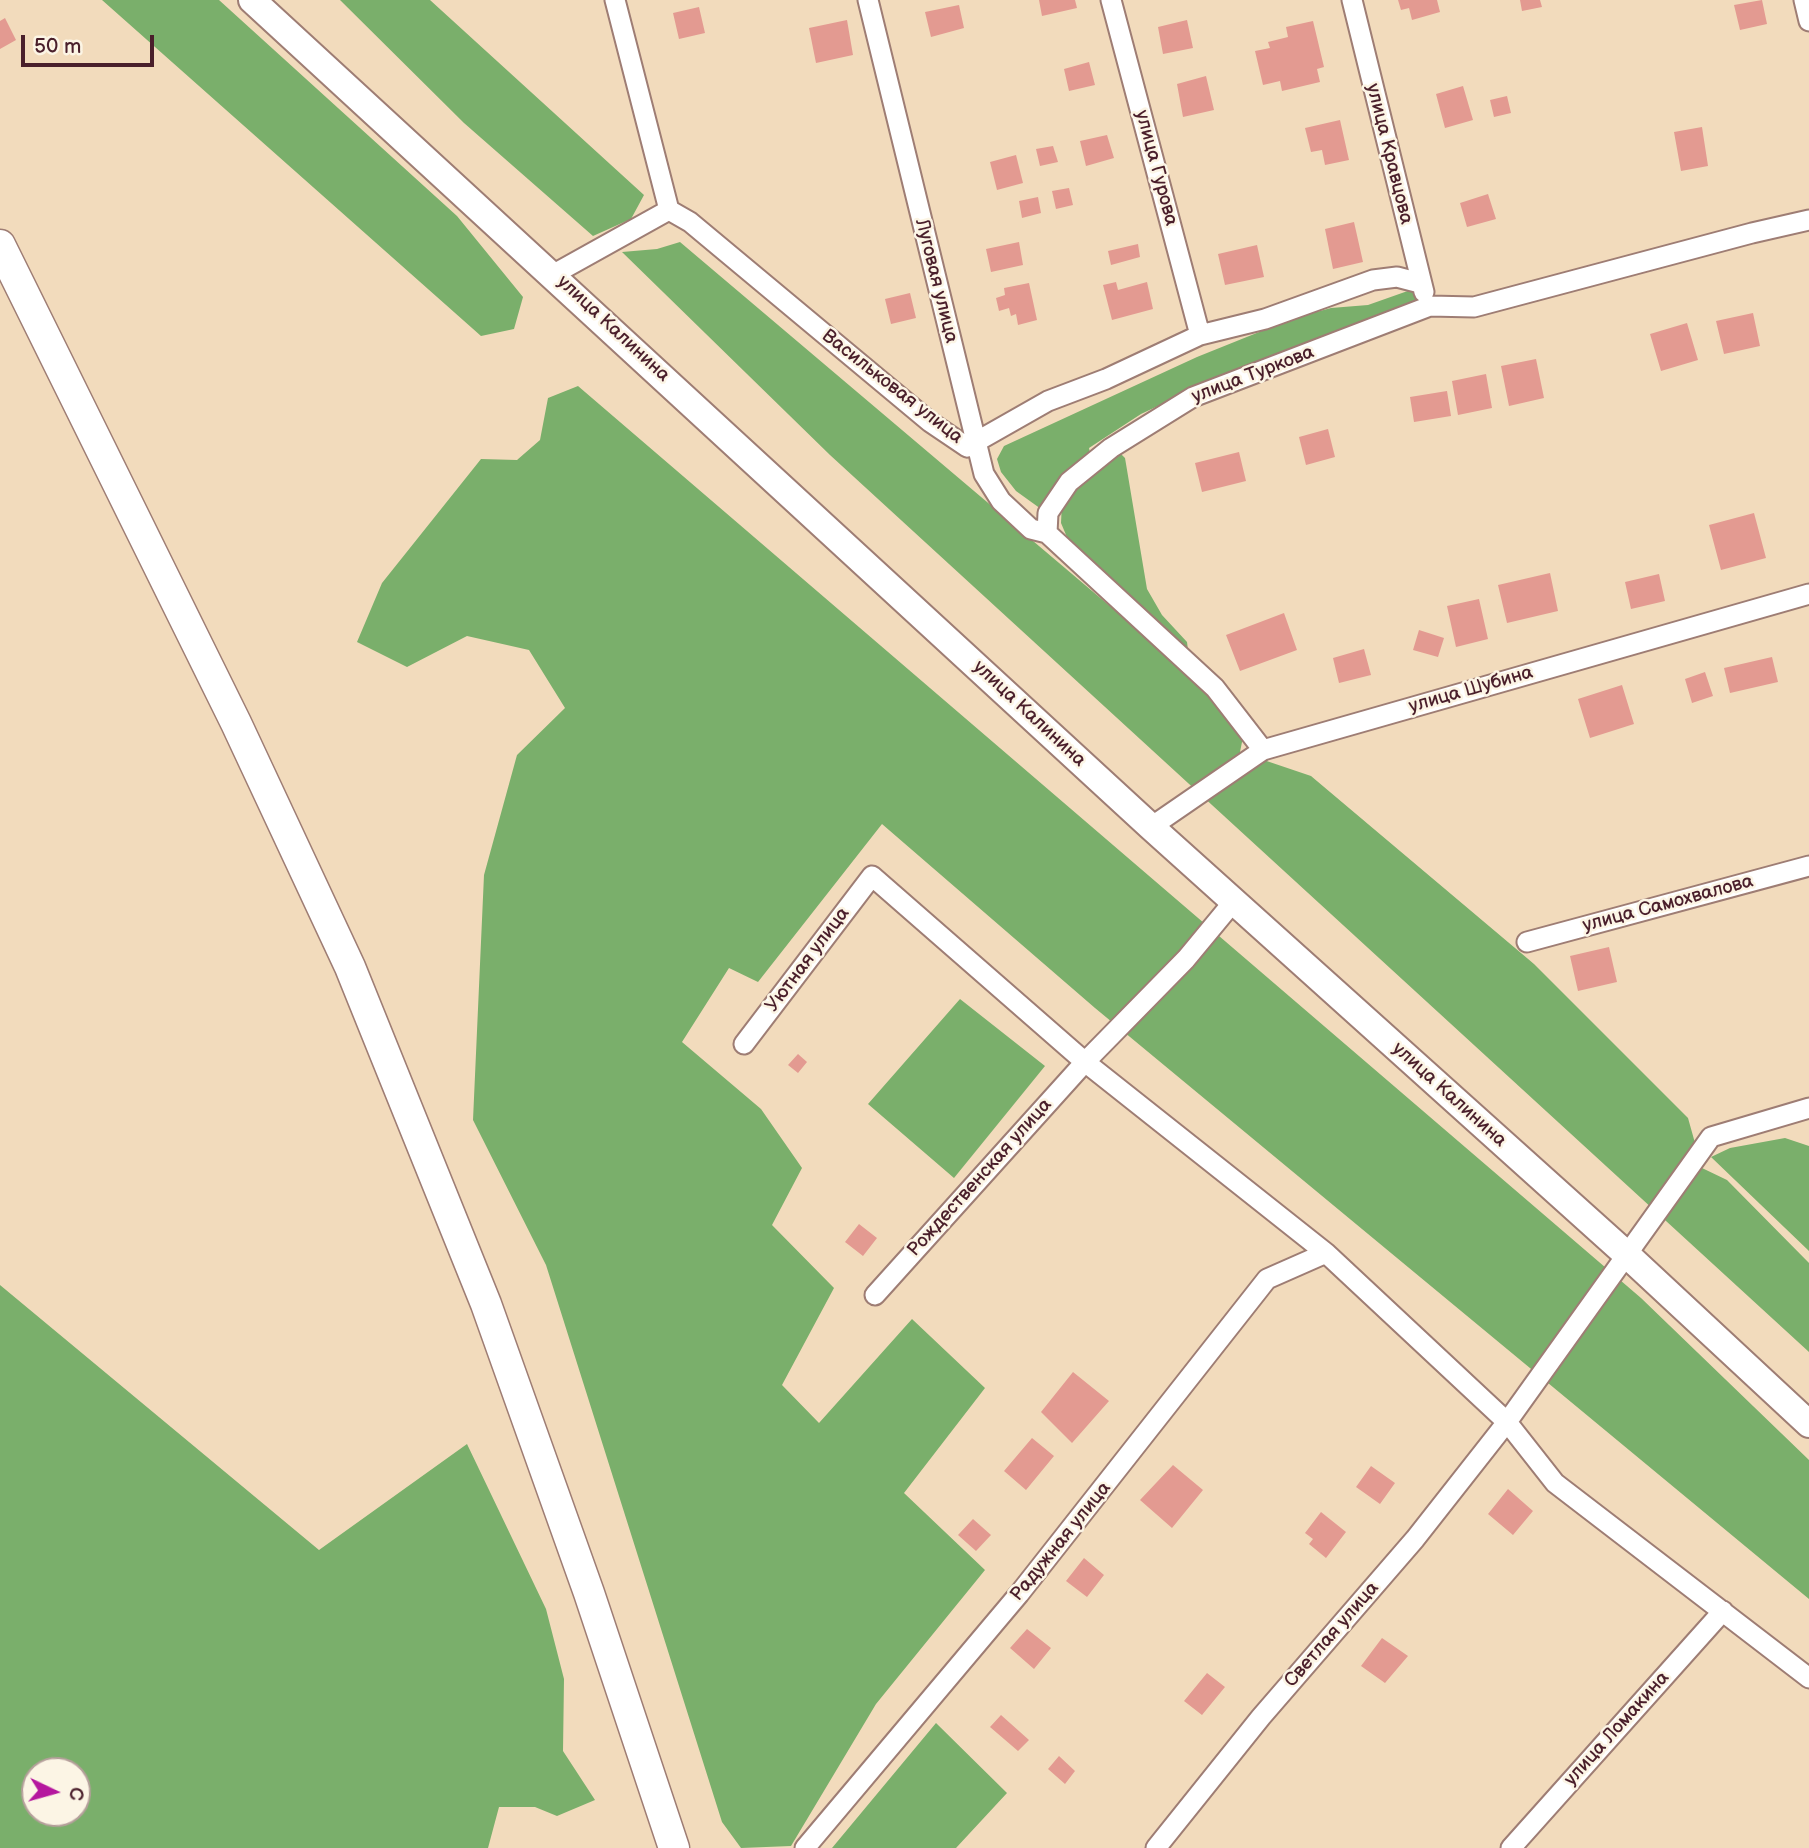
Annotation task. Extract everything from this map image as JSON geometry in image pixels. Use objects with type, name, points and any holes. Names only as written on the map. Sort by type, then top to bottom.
[{"type":"main road","name":"улица Калинина","points":[[252,0],[554,274],[1151,827],[1625,1254],[1809,1424]]},
{"type":"main road","points":[[0,245],[236,723],[350,967],[486,1304],[589,1593],[674,1848]]},
{"type":"street","points":[[554,274],[669,210],[615,0]]},
{"type":"street","name":"Луговая улица","points":[[868,0],[984,474],[1001,501],[1031,529],[1047,533]]},
{"type":"street","name":"улица Гурова","points":[[1111,0],[1200,335]]},
{"type":"street","name":"улица Кравцова","points":[[1352,0],[1420,283],[1430,306]]},
{"type":"street","points":[[1804,0],[1809,21]]},
{"type":"street","name":"Васильковая улица","points":[[669,210],[690,222],[930,422],[967,447],[976,445],[994,431],[1048,401],[1106,379],[1200,335],[1265,319],[1373,280],[1397,277],[1420,283]]},
{"type":"street","name":"улица Туркова","points":[[1047,533],[1048,513],[1069,482],[1111,448],[1193,397],[1430,306],[1474,307],[1809,220]]},
{"type":"street","points":[[1047,533],[1215,688],[1263,750]]},
{"type":"street","name":"улица Шубина","points":[[1151,827],[1263,750],[1809,594]]},
{"type":"street","name":"улица Самохвалова","points":[[1527,942],[1809,866]]},
{"type":"street","name":"Уютная улица","points":[[744,1044],[872,876],[1085,1062]]},
{"type":"street","name":"Рождественская улица","points":[[875,1295],[1085,1062],[1186,960],[1234,901]]},
{"type":"street","points":[[1085,1062],[1326,1253],[1507,1422],[1555,1483],[1809,1678]]},
{"type":"street","name":"Светлая улица","points":[[1156,1848],[1261,1717],[1415,1539],[1507,1422],[1711,1137],[1809,1108]]},
{"type":"street","name":"Радужная улица","points":[[804,1848],[1027,1584],[1267,1279],[1326,1253]]},
{"type":"street","name":"улица Ломакина","points":[[1511,1848],[1723,1611]]},
{"type":"green space","points":[[102,0],[219,0],[457,216],[523,297],[514,329],[481,336]]},
{"type":"green space","points":[[340,0],[430,0],[644,195],[631,219],[593,236],[464,123]]},
{"type":"green space","points":[[680,242],[1209,690],[1243,737],[1240,752],[1311,776],[1534,964],[1688,1118],[1702,1168],[1727,1180],[1809,1263],[1809,1352],[830,455],[622,252],[657,249]]},
{"type":"green space","points":[[1419,287],[1417,301],[1232,371],[1141,414],[1089,448],[1091,457],[1041,509],[1016,491],[1001,472],[997,459],[1004,446],[1197,357],[1294,318],[1331,308],[1368,305]]},
{"type":"green space","points":[[578,386],[1641,1298],[1809,1460],[1809,1599],[1095,1008],[882,824],[758,982],[729,968],[682,1042],[761,1109],[802,1168],[772,1225],[834,1288],[782,1385],[819,1423],[912,1319],[985,1388],[904,1493],[985,1570],[876,1704],[791,1846],[741,1848],[722,1822],[546,1265],[473,1120],[484,875],[517,755],[565,708],[529,650],[467,636],[407,667],[357,642],[382,583],[481,459],[517,460],[540,440],[548,398]]},
{"type":"green space","points":[[1118,451],[1125,458],[1147,589],[1162,615],[1187,642],[1188,650],[1175,643],[1069,542],[1061,523],[1062,502]]},
{"type":"green space","points":[[960,999],[1045,1066],[954,1178],[868,1104]]},
{"type":"green space","points":[[1785,1138],[1809,1146],[1809,1251],[1711,1157],[1730,1148]]},
{"type":"green space","points":[[0,1285],[319,1550],[467,1444],[546,1609],[564,1679],[563,1751],[595,1800],[557,1816],[535,1807],[499,1807],[488,1848],[0,1848]]},
{"type":"green space","points":[[936,1723],[1007,1793],[956,1848],[832,1848]]},
{"type":"building","points":[[1039,0],[1075,0],[1077,8],[1042,16]]},
{"type":"building","points":[[1398,0],[1437,0],[1440,12],[1412,20],[1409,8],[1401,10]]},
{"type":"building","points":[[1520,0],[1540,0],[1542,7],[1522,11]]},
{"type":"building","points":[[1762,0],[1767,24],[1740,30],[1734,5]]},
{"type":"building","points":[[959,5],[964,28],[931,37],[925,12]]},
{"type":"building","points":[[699,7],[705,33],[679,39],[673,13]]},
{"type":"building","points":[[5,18],[16,40],[0,49],[0,21]]},
{"type":"building","points":[[847,20],[853,55],[816,63],[809,28]]},
{"type":"building","points":[[1187,20],[1193,48],[1163,54],[1158,27]]},
{"type":"building","points":[[1313,21],[1324,67],[1317,69],[1320,82],[1282,91],[1280,81],[1263,85],[1255,51],[1270,48],[1268,42],[1288,37],[1286,27]]},
{"type":"building","points":[[1089,62],[1095,85],[1069,91],[1064,69]]},
{"type":"building","points":[[1206,76],[1214,110],[1183,117],[1177,84]]},
{"type":"building","points":[[1463,86],[1473,120],[1445,128],[1436,94]]},
{"type":"building","points":[[1507,96],[1511,113],[1494,117],[1490,100]]},
{"type":"building","points":[[1340,120],[1349,160],[1325,165],[1322,150],[1311,152],[1305,128]]},
{"type":"building","points":[[1702,127],[1708,166],[1681,171],[1674,132]]},
{"type":"building","points":[[1107,135],[1114,158],[1086,166],[1080,141]]},
{"type":"building","points":[[1053,146],[1058,162],[1040,166],[1036,149]]},
{"type":"building","points":[[1016,155],[1023,183],[997,190],[990,162]]},
{"type":"building","points":[[1069,188],[1073,205],[1056,209],[1052,191]]},
{"type":"building","points":[[1488,194],[1496,219],[1467,227],[1460,203]]},
{"type":"building","points":[[1038,197],[1041,213],[1022,218],[1019,201]]},
{"type":"building","points":[[1354,222],[1363,262],[1333,269],[1325,229]]},
{"type":"building","points":[[1019,242],[1023,265],[991,272],[986,249]]},
{"type":"building","points":[[1138,244],[1140,257],[1111,265],[1108,251]]},
{"type":"building","points":[[1257,245],[1264,277],[1225,285],[1218,254]]},
{"type":"building","points":[[1116,282],[1118,290],[1147,282],[1153,309],[1112,320],[1103,285]]},
{"type":"building","points":[[1029,283],[1037,320],[1018,325],[1016,314],[1011,316],[1009,308],[999,311],[996,298],[1005,295],[1004,288]]},
{"type":"building","points":[[910,293],[916,318],[891,324],[885,299]]},
{"type":"building","points":[[1753,313],[1760,346],[1724,354],[1716,321]]},
{"type":"building","points":[[1687,323],[1698,360],[1661,371],[1650,334]]},
{"type":"building","points":[[1536,359],[1544,398],[1509,406],[1501,366]]},
{"type":"building","points":[[1486,374],[1492,408],[1458,415],[1452,381]]},
{"type":"building","points":[[1447,391],[1451,416],[1414,422],[1410,397]]},
{"type":"building","points":[[1328,429],[1335,457],[1306,465],[1299,437]]},
{"type":"building","points":[[1239,452],[1246,481],[1202,492],[1195,463]]},
{"type":"building","points":[[1754,513],[1766,558],[1721,570],[1709,525]]},
{"type":"building","points":[[1550,573],[1558,611],[1507,623],[1498,585]]},
{"type":"building","points":[[1659,574],[1665,601],[1631,609],[1625,582]]},
{"type":"building","points":[[1479,599],[1488,639],[1456,647],[1447,606]]},
{"type":"building","points":[[1284,613],[1297,650],[1240,671],[1226,635]]},
{"type":"building","points":[[1419,630],[1444,638],[1438,657],[1413,650]]},
{"type":"building","points":[[1364,649],[1371,675],[1339,683],[1333,658]]},
{"type":"building","points":[[1772,657],[1778,682],[1730,693],[1724,668]]},
{"type":"building","points":[[1705,672],[1713,696],[1692,703],[1685,679]]},
{"type":"building","points":[[1622,685],[1634,724],[1590,738],[1578,699]]},
{"type":"building","points":[[1609,947],[1617,982],[1578,991],[1570,956]]},
{"type":"building","points":[[798,1054],[807,1062],[798,1073],[788,1065]]},
{"type":"building","points":[[859,1224],[877,1238],[863,1256],[845,1242]]},
{"type":"building","points":[[1073,1372],[1109,1401],[1072,1443],[1041,1412]]},
{"type":"building","points":[[1032,1438],[1054,1456],[1026,1490],[1004,1471]]},
{"type":"building","points":[[1173,1465],[1203,1490],[1172,1528],[1140,1500]]},
{"type":"building","points":[[1371,1466],[1395,1483],[1380,1504],[1356,1487]]},
{"type":"building","points":[[1508,1489],[1533,1511],[1513,1535],[1488,1514]]},
{"type":"building","points":[[1321,1512],[1346,1532],[1326,1558],[1309,1544],[1313,1539],[1305,1533]]},
{"type":"building","points":[[973,1519],[991,1535],[976,1551],[958,1535]]},
{"type":"building","points":[[1084,1558],[1104,1575],[1087,1597],[1066,1581]]},
{"type":"building","points":[[1027,1629],[1051,1648],[1034,1669],[1010,1648]]},
{"type":"building","points":[[1382,1638],[1408,1656],[1385,1683],[1361,1666]]},
{"type":"building","points":[[1207,1673],[1225,1687],[1202,1715],[1184,1701]]},
{"type":"building","points":[[1001,1715],[1029,1740],[1018,1751],[990,1727]]},
{"type":"building","points":[[1059,1756],[1075,1771],[1065,1784],[1048,1769]]}]
